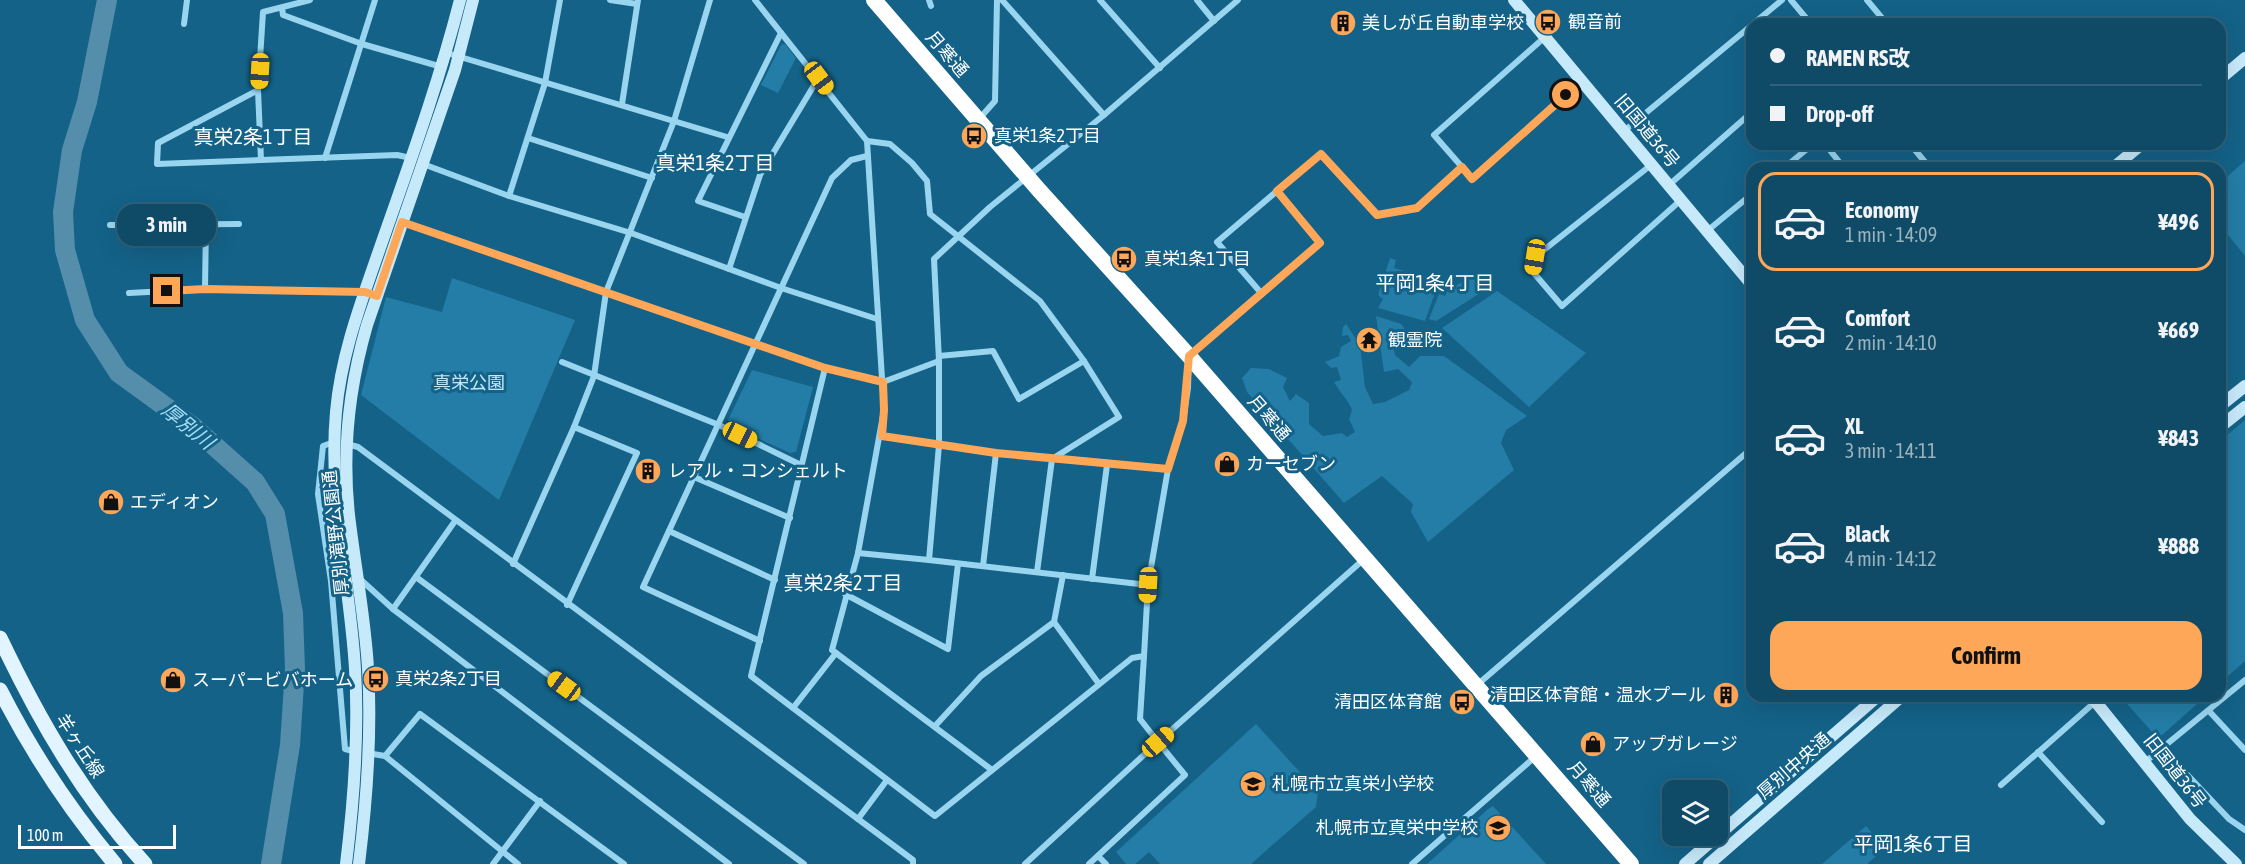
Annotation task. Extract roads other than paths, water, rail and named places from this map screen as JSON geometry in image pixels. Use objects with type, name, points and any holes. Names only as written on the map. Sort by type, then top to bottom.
[{"type":"highway","name":"月寒通","points":[[874,0],[1478,685],[1631,864]]},
{"type":"main road","name":"厚別滝野公園通","points":[[346,864],[356,752],[355,670],[335,498],[340,443],[342,374],[396,220],[411,158],[442,67],[453,54],[460,0]]},
{"type":"main road","name":"厚別滝野公園通","points":[[396,220],[423,164],[453,54],[473,0]]},
{"type":"main road","name":"旧国道36号","points":[[1515,0],[1746,278]]},
{"type":"main road","points":[[2226,74],[2245,58]]},
{"type":"main road","points":[[2120,162],[2135,150]]},
{"type":"main road","points":[[2226,401],[2245,386]]},
{"type":"main road","points":[[2226,422],[2245,407]]},
{"type":"main road","name":"厚別滝野公園通","points":[[340,443],[359,579],[368,669],[370,754],[359,864]]},
{"type":"main road","name":"羊ヶ丘線","points":[[0,638],[47,732],[94,802],[145,864]]},
{"type":"main road","points":[[0,690],[49,777],[74,815],[115,864]]},
{"type":"main road","name":"厚別中央通","points":[[1685,864],[1871,702]]},
{"type":"main road","name":"厚別中央通","points":[[1709,864],[1895,702]]},
{"type":"main road","name":"旧国道36号","points":[[2095,702],[2190,819],[2236,864]]},
{"type":"street","points":[[184,24],[187,0]]},
{"type":"street","points":[[261,160],[258,90],[263,12],[310,0]]},
{"type":"street","points":[[325,158],[375,0]]},
{"type":"street","points":[[509,196],[545,83],[560,0]]},
{"type":"street","points":[[610,0],[637,2],[622,104]]},
{"type":"street","points":[[513,564],[574,427],[594,376],[606,292],[674,121],[710,0]]},
{"type":"street","points":[[755,0],[867,141],[884,410],[882,436],[858,553],[845,594],[832,650],[992,770]]},
{"type":"street","points":[[978,120],[995,101],[997,0]]},
{"type":"street","points":[[1002,0],[1104,116]]},
{"type":"street","points":[[1100,0],[1160,68]]},
{"type":"street","points":[[1197,0],[1214,21]]},
{"type":"street","points":[[929,560],[939,445],[939,359],[934,259],[990,207],[1104,116],[1239,0]]},
{"type":"street","points":[[1761,18],[1782,0]]},
{"type":"street","points":[[1791,0],[1806,18]]},
{"type":"street","points":[[1867,0],[1882,18]]},
{"type":"street","points":[[282,8],[283,15],[362,44],[442,67]]},
{"type":"street","points":[[1624,132],[1746,31]]},
{"type":"street","points":[[745,217],[698,201],[727,137],[781,33]]},
{"type":"street","points":[[1545,37],[1434,135],[1472,179],[1582,81]]},
{"type":"street","points":[[453,54],[727,137]]},
{"type":"street","points":[[729,269],[760,175],[819,78]]},
{"type":"street","points":[[258,90],[158,143],[157,164],[397,155],[411,158],[509,196],[631,233],[781,288],[877,319]]},
{"type":"street","points":[[1668,186],[1746,117]]},
{"type":"street","points":[[528,138],[652,178]]},
{"type":"street","points":[[867,141],[890,144],[912,163],[927,181],[930,214],[1040,301],[1084,361],[1119,417],[1052,459]]},
{"type":"street","points":[[1791,162],[1806,150]]},
{"type":"street","points":[[1829,150],[1839,162]]},
{"type":"street","points":[[1915,150],[1925,162]]},
{"type":"street","points":[[1262,294],[1217,242],[1321,154],[1377,215],[1417,208],[1462,167]]},
{"type":"street","points":[[760,641],[643,587],[832,178],[851,160],[867,156]]},
{"type":"street","points":[[1651,165],[1535,257],[1533,272],[1562,306],[1681,200]]},
{"type":"street","points":[[1089,864],[1185,775],[1140,720],[1148,585],[1168,469],[1183,421],[1189,356],[1320,243],[1277,191]]},
{"type":"street","points":[[1707,232],[1746,199]]},
{"type":"street","points":[[396,220],[825,368],[883,382],[939,359],[993,351],[1019,399],[1084,361]]},
{"type":"street","points":[[205,289],[206,224]]},
{"type":"street","points":[[110,225],[239,224]]},
{"type":"street","points":[[129,293],[205,289],[371,294]]},
{"type":"street","points":[[562,362],[719,424],[801,465]]},
{"type":"street","points":[[825,368],[751,676],[935,816],[1132,658],[1144,656]]},
{"type":"street","points":[[567,604],[638,453],[574,427]]},
{"type":"street","points":[[882,436],[996,453],[1168,469]]},
{"type":"street","points":[[340,443],[358,447],[913,860],[913,864]]},
{"type":"street","points":[[983,566],[996,453]]},
{"type":"street","points":[[1478,685],[1746,453]]},
{"type":"street","points":[[1037,572],[1052,459]]},
{"type":"street","points":[[1092,579],[1107,465]]},
{"type":"street","points":[[694,477],[790,518]]},
{"type":"street","points":[[393,609],[455,521]]},
{"type":"street","points":[[669,531],[774,580]]},
{"type":"street","points":[[858,553],[1148,585]]},
{"type":"street","points":[[1025,864],[1158,742],[1366,558]]},
{"type":"street","points":[[845,594],[948,649],[958,564]]},
{"type":"street","points":[[935,726],[981,676],[1054,622],[1063,575]]},
{"type":"street","points":[[416,577],[804,864]]},
{"type":"street","points":[[359,579],[393,609],[729,864]]},
{"type":"street","points":[[1054,622],[1100,684]]},
{"type":"street","points":[[793,708],[836,652]]},
{"type":"street","points":[[2226,696],[2245,680]]},
{"type":"street","points":[[2001,785],[2090,702]]},
{"type":"street","points":[[2145,762],[2219,702]]},
{"type":"street","points":[[2209,711],[2245,750]]},
{"type":"street","points":[[385,756],[420,714],[624,864]]},
{"type":"street","points":[[2163,749],[2229,819],[2245,830]]},
{"type":"street","points":[[356,752],[385,756],[518,864]]},
{"type":"street","points":[[2038,752],[2102,822]]},
{"type":"street","points":[[1413,864],[1538,755]]},
{"type":"street","points":[[858,819],[887,780]]},
{"type":"street","points":[[493,864],[540,801]]},
{"type":"street","points":[[1098,856],[1106,864]]},
{"type":"waterway","name":"厚別川","points":[[107,0],[87,102],[72,150],[63,212],[65,250],[85,320],[119,373],[192,426],[255,482],[275,514],[293,613],[295,669],[290,745],[271,864]]},
{"type":"place","name":"観音前","points":[[1548,22]]},
{"type":"place","name":"美しが丘自動車学校","points":[[1343,23]]},
{"type":"place","name":"真栄1条2丁目","points":[[974,136]]},
{"type":"place","name":"真栄1条1丁目","points":[[1124,259]]},
{"type":"place","name":"観霊院","points":[[1369,340]]},
{"type":"place","name":"カーセブン","points":[[1227,464]]},
{"type":"place","name":"レアル・コンシェルト","points":[[648,471]]},
{"type":"place","name":"エディオン","points":[[111,502]]},
{"type":"place","name":"真栄2条2丁目","points":[[376,679]]},
{"type":"place","name":"スーパービバホーム","points":[[173,680]]},
{"type":"place","name":"清田区体育館・温水プール","points":[[1726,695]]},
{"type":"place","name":"清田区体育館","points":[[1462,702]]},
{"type":"place","name":"アップガレージ","points":[[1593,744]]},
{"type":"place","name":"札幌市立真栄小学校","points":[[1253,784]]},
{"type":"place","name":"札幌市立真栄中学校","points":[[1498,828]]},
{"type":"district","name":"真栄2条1丁目","points":[[253,137]]},
{"type":"district","name":"真栄1条2丁目","points":[[715,163]]},
{"type":"district","name":"平岡1条4丁目","points":[[1435,283]]},
{"type":"district","name":"真栄2条2丁目","points":[[843,583]]},
{"type":"district","name":"平岡1条6丁目","points":[[1913,844]]},
{"type":"park label","name":"真栄公園","points":[[469,383]]}]
